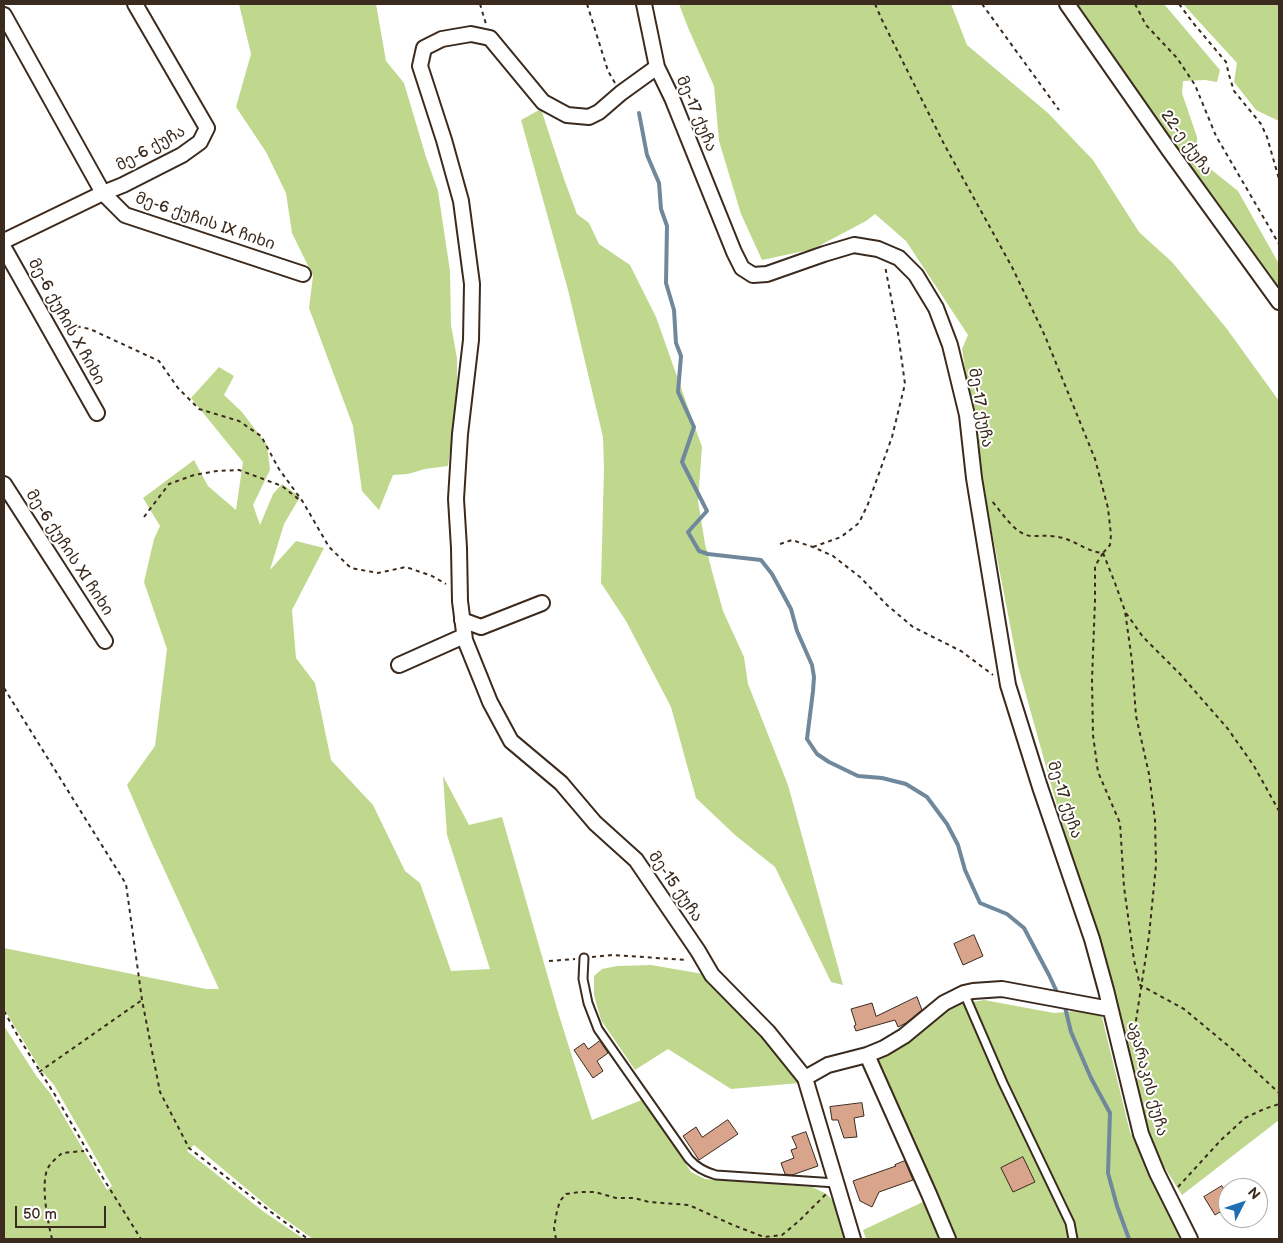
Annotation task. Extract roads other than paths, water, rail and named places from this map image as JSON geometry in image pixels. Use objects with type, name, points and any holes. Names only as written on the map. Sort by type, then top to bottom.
[{"type":"street","name":"მე-6 ქუჩა","points":[[4,241],[123,185],[182,155],[200,142],[206,128],[135,4]]},
{"type":"street","name":"მე-17 ქუჩა","points":[[644,4],[657,67],[672,98],[742,268],[753,275],[768,274],[824,254],[854,246],[878,249],[899,258],[916,275],[936,308],[950,345],[967,415],[974,478],[1008,685],[1040,787],[1092,939],[1110,1009]]},
{"type":"street","name":"22-ე ქუჩა","points":[[1066,4],[1279,302]]},
{"type":"street","name":"მე-6 ქუჩის IX ჩიხი","points":[[4,15],[103,193],[125,215],[304,274]]},
{"type":"street","name":"მე-15 ქუჩა","points":[[657,67],[589,117],[566,116],[543,102],[490,38],[471,34],[442,39],[424,48],[420,66],[461,201],[472,284],[471,340],[460,434],[456,499],[460,601],[464,636],[490,702],[512,741],[561,784],[595,823],[636,860],[712,975],[768,1032],[805,1078]]},
{"type":"street","name":"მე-6 ქუჩის X ჩიხი","points":[[4,248],[97,413]]},
{"type":"street","name":"მე-6 ქუჩის XI ჩიხი","points":[[4,484],[8,498],[105,641]]},
{"type":"street","points":[[462,620],[481,627],[542,603]]},
{"type":"street","points":[[399,665],[464,636]]},
{"type":"street","points":[[854,1239],[848,1225],[805,1078],[828,1066],[867,1056],[884,1048],[904,1036],[944,1003],[973,990],[1002,989],[1110,1009]]},
{"type":"street","name":"აგარაკის ქუჩა","points":[[1110,1009],[1140,1134],[1190,1239]]},
{"type":"street","points":[[867,1056],[930,1194],[948,1239]]},
{"type":"lane","points":[[584,958],[583,979],[588,1002],[598,1029],[695,1166],[704,1172],[716,1176],[836,1183]]},
{"type":"lane","points":[[964,993],[1011,1100],[1070,1223],[1073,1239]]},
{"type":"waterway","points":[[639,113],[647,155],[659,183],[661,209],[667,226],[666,283],[674,310],[676,343],[681,356],[678,392],[694,427],[682,462],[707,511],[688,532],[699,551],[708,554],[761,560],[772,574],[791,609],[797,631],[812,665],[814,677],[807,739],[817,754],[858,776],[882,778],[906,784],[927,797],[947,824],[958,845],[965,870],[980,903],[1007,914],[1024,928],[1056,990]]},
{"type":"waterway","points":[[1065,1007],[1071,1032],[1091,1078],[1110,1113],[1108,1173],[1129,1239]]}]
